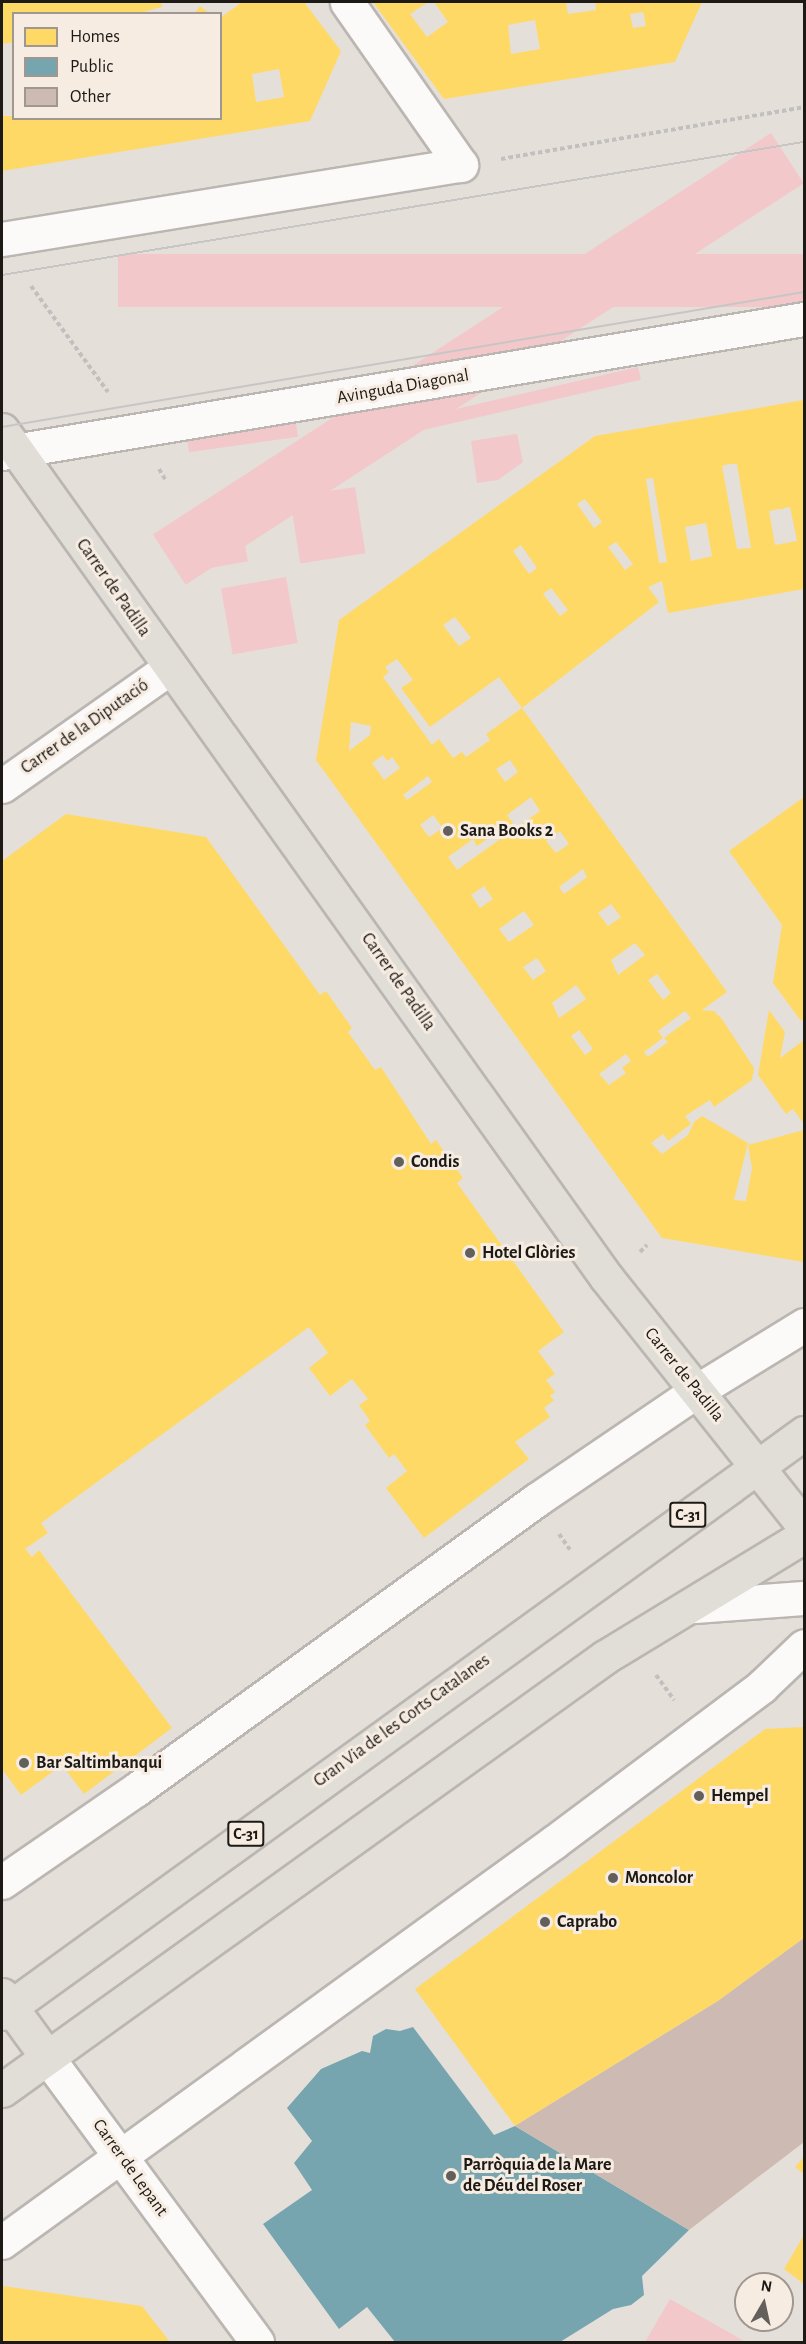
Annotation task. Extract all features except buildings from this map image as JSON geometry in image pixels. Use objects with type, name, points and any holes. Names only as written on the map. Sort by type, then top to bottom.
[{"type":"main road","name":"Carrer de Padilla","points":[[6,444],[301,846],[606,1277],[695,1392],[758,1466],[804,1527]]},
{"type":"main road","name":"Gran Via de les Corts Catalanes","points":[[4,2005],[804,1432]]},
{"type":"main road","points":[[2,2090],[605,1657],[694,1606],[804,1536]]},
{"type":"main road","name":"Carrer de Lepant","points":[[4,2005],[47,2057]]},
{"type":"street","points":[[2,239],[460,165],[416,96],[347,2]]},
{"type":"street","name":"Avinguda Diagonal","points":[[6,444],[804,319]]},
{"type":"street","name":"Carrer de la Diputació","points":[[2,786],[169,668]]},
{"type":"street","points":[[2,1882],[137,1789],[536,1500],[695,1392],[804,1325]]},
{"type":"street","points":[[694,1606],[804,1598]]},
{"type":"street","points":[[2,2242],[122,2157],[282,2035],[554,1842],[761,1687],[804,1646]]},
{"type":"street","name":"Carrer de Lepant","points":[[47,2057],[257,2343]]},
{"type":"path","points":[[460,165],[804,108]]},
{"type":"path","points":[[32,286],[108,393]]},
{"type":"path","points":[[639,1252],[647,1245]]},
{"type":"path","points":[[650,1665],[678,1706]]},
{"type":"shaded area","points":[[771,133],[804,183],[186,585],[153,534]]},
{"type":"shaded area","points":[[118,254],[804,254],[804,307],[118,307]]},
{"type":"shaded area","points":[[638,367],[641,380],[410,433],[407,420]]},
{"type":"shaded area","points":[[296,423],[298,437],[189,452],[187,438]]},
{"type":"shaded area","points":[[517,434],[523,462],[498,480],[477,483],[471,441]]},
{"type":"shaded area","points":[[355,487],[365,553],[300,563],[290,497]]},
{"type":"shaded area","points":[[240,517],[248,561],[185,572],[177,528]]},
{"type":"shaded area","points":[[286,577],[298,643],[233,654],[221,588]]},
{"type":"shaded area","points":[[670,2299],[746,2342],[645,2342]]},
{"type":"tram line","points":[[2,275],[804,142]]},
{"type":"tram line","points":[[2,427],[804,292]]},
{"type":"place","name":"Sana Books 2","points":[[448,831]]},
{"type":"place","name":"Condis","points":[[399,1162]]},
{"type":"place","name":"Hotel Glòries","points":[[470,1253]]},
{"type":"place","name":"Bar Saltimbanqui","points":[[24,1763]]},
{"type":"place","name":"Hempel","points":[[699,1796]]},
{"type":"place","name":"Moncolor","points":[[613,1878]]},
{"type":"place","name":"Caprabo","points":[[545,1922]]},
{"type":"place","name":"Parròquia de la Mare de Déu del Roser","points":[[451,2176]]}]
